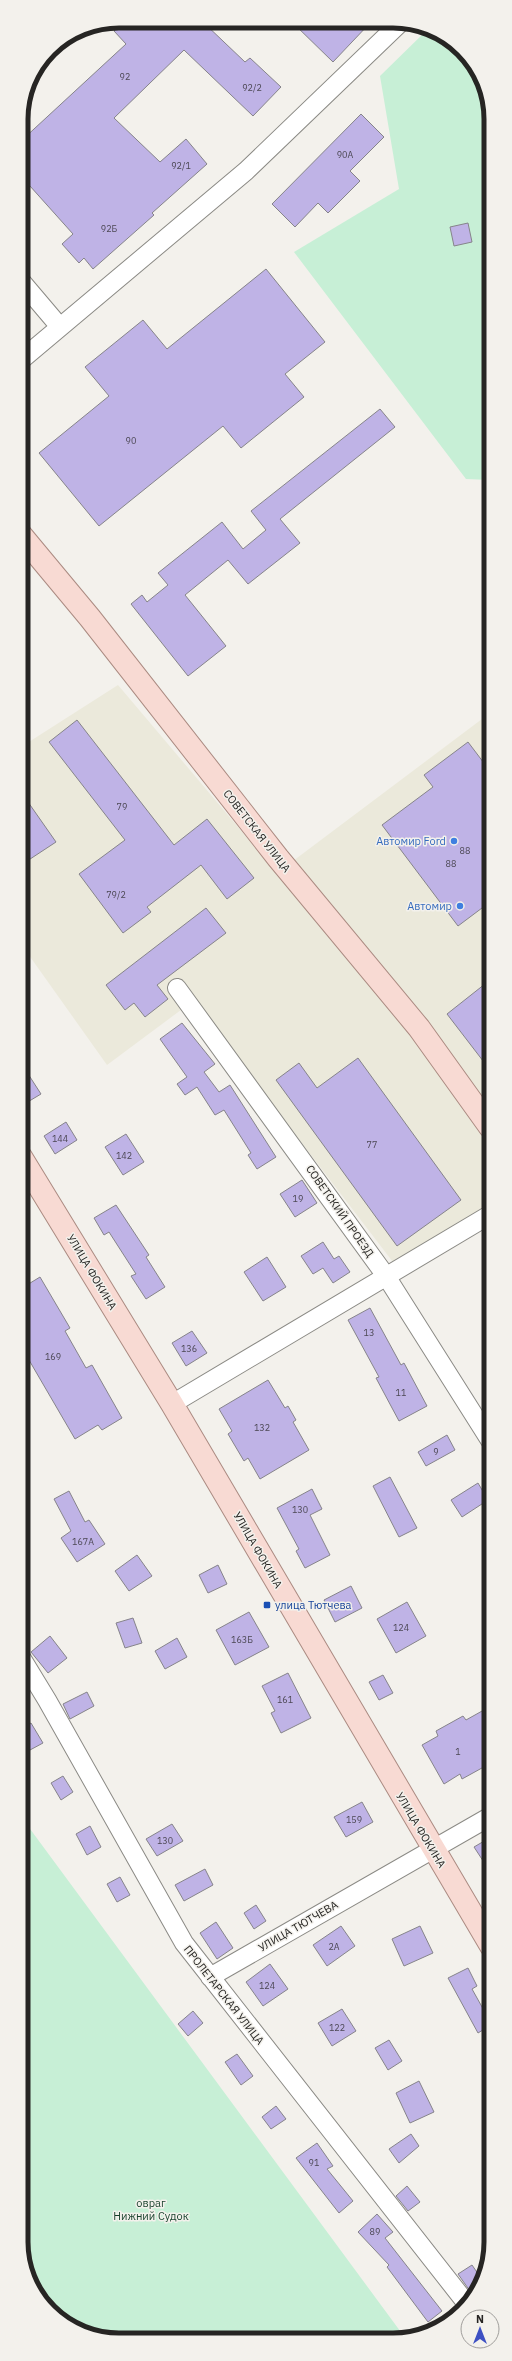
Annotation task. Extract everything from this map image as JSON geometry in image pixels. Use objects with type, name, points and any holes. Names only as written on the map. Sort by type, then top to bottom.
[{"type":"main road","name":"СОВЕТСКАЯ УЛИЦА","points":[[28,543],[90,618],[278,858],[419,1028],[484,1119]]},
{"type":"main road","name":"УЛИЦА ФОКИНА","points":[[28,1167],[172,1404],[484,1934]]},
{"type":"street","points":[[28,354],[246,171],[395,28]]},
{"type":"street","points":[[28,289],[60,327]]},
{"type":"street","name":"СОВЕТСКИЙ ПРОЕЗД","points":[[177,988],[386,1276],[484,1431]]},
{"type":"street","points":[[172,1404],[484,1218]]},
{"type":"street","name":"ПРОЛЕТАРСКАЯ УЛИЦА","points":[[28,1668],[48,1700],[184,1943],[463,2299]]},
{"type":"street","name":"УЛИЦА ТЮТЧЕВА","points":[[210,1977],[300,1924],[484,1820]]},
{"type":"shaded area","points":[[118,685],[277,873],[484,718],[484,1208],[396,1266],[193,1001],[107,1065],[28,954],[28,743]]},
{"type":"green space","points":[[423,34],[438,40],[461,59],[475,79],[481,96],[484,119],[484,480],[466,479],[294,252],[399,189],[380,76]]},
{"type":"green space","name":"овраг Нижний Судок","points":[[28,1826],[401,2332],[107,2332],[79,2324],[64,2314],[47,2297],[35,2277],[31,2265],[28,2242]]},
{"type":"building","points":[[119,28],[209,28],[245,62],[250,58],[281,87],[253,116],[184,50],[114,118],[160,162],[186,139],[207,164],[152,213],[154,215],[93,269],[84,258],[79,263],[62,244],[73,234],[28,184],[28,135],[126,44],[114,31]]},
{"type":"building","points":[[298,28],[365,28],[333,62]]},
{"type":"building","points":[[361,114],[384,137],[350,171],[360,181],[328,213],[318,203],[295,227],[272,204]]},
{"type":"building","points":[[468,223],[472,242],[454,246],[450,227]]},
{"type":"building","points":[[266,269],[325,342],[285,374],[304,397],[241,448],[223,426],[99,526],[39,453],[109,396],[85,367],[143,320],[167,349]]},
{"type":"building","points":[[380,409],[395,427],[280,519],[300,543],[248,584],[228,560],[185,595],[226,646],[188,676],[131,604],[142,595],[147,602],[168,585],[158,573],[222,522],[243,549],[266,530],[251,511]]},
{"type":"building","points":[[77,720],[174,845],[207,819],[254,878],[227,899],[201,865],[147,907],[151,912],[123,933],[79,874],[125,840],[49,742]]},
{"type":"building","points":[[468,742],[484,763],[484,906],[458,926],[382,825],[433,787],[424,775]]},
{"type":"building","points":[[28,802],[56,842],[28,860]]},
{"type":"building","points":[[206,908],[226,933],[157,985],[168,999],[145,1017],[134,1003],[125,1010],[106,985]]},
{"type":"building","points":[[484,985],[484,1062],[447,1014]]},
{"type":"building","points":[[182,1023],[215,1064],[204,1072],[219,1092],[230,1085],[276,1157],[257,1169],[248,1155],[251,1153],[224,1110],[215,1115],[197,1087],[185,1095],[177,1084],[187,1077],[160,1039]]},
{"type":"building","points":[[358,1058],[461,1200],[397,1246],[276,1080],[299,1063],[317,1088]]},
{"type":"building","points":[[28,1074],[41,1094],[28,1102]]},
{"type":"building","points":[[66,1122],[77,1140],[55,1154],[44,1136]]},
{"type":"building","points":[[126,1134],[144,1162],[123,1175],[105,1147]]},
{"type":"building","points":[[302,1180],[317,1203],[295,1217],[280,1194]]},
{"type":"building","points":[[116,1205],[149,1255],[146,1257],[165,1287],[146,1299],[131,1276],[136,1274],[109,1232],[104,1235],[94,1218]]},
{"type":"building","points":[[323,1242],[334,1259],[339,1256],[350,1272],[333,1283],[323,1268],[313,1274],[301,1256]]},
{"type":"building","points":[[267,1257],[286,1287],[263,1301],[244,1272]]},
{"type":"building","points":[[40,1277],[70,1328],[65,1331],[86,1368],[92,1365],[122,1418],[102,1430],[98,1425],[75,1439],[28,1358],[28,1284]]},
{"type":"building","points":[[370,1308],[401,1365],[404,1363],[427,1406],[399,1421],[376,1378],[379,1377],[348,1320]]},
{"type":"building","points":[[192,1331],[207,1353],[186,1366],[172,1343]]},
{"type":"building","points":[[268,1380],[285,1408],[288,1406],[296,1420],[293,1422],[309,1450],[260,1479],[248,1458],[244,1461],[228,1434],[232,1431],[219,1409]]},
{"type":"building","points":[[447,1435],[455,1450],[426,1466],[418,1452]]},
{"type":"building","points":[[390,1477],[417,1528],[399,1537],[373,1486]]},
{"type":"building","points":[[478,1483],[484,1493],[484,1503],[462,1517],[451,1500]]},
{"type":"building","points":[[312,1489],[322,1509],[310,1515],[330,1555],[305,1568],[296,1551],[299,1549],[277,1508]]},
{"type":"building","points":[[69,1491],[85,1522],[89,1520],[105,1544],[77,1562],[61,1538],[71,1531],[54,1499]]},
{"type":"building","points":[[137,1555],[152,1576],[129,1591],[115,1571]]},
{"type":"building","points":[[218,1565],[227,1584],[208,1593],[199,1575]]},
{"type":"building","points":[[351,1586],[362,1608],[335,1622],[324,1600]]},
{"type":"building","points":[[407,1602],[426,1636],[396,1653],[377,1619]]},
{"type":"building","points":[[249,1612],[269,1647],[235,1665],[216,1630]]},
{"type":"building","points":[[133,1618],[142,1643],[125,1648],[116,1623]]},
{"type":"building","points":[[50,1636],[67,1658],[48,1673],[31,1652]]},
{"type":"building","points":[[177,1638],[187,1657],[165,1669],[155,1651]]},
{"type":"building","points":[[288,1673],[311,1718],[281,1733],[271,1713],[275,1711],[262,1686]]},
{"type":"building","points":[[383,1675],[393,1693],[379,1700],[369,1682]]},
{"type":"building","points":[[87,1692],[94,1706],[70,1719],[63,1704]]},
{"type":"building","points":[[484,1710],[484,1767],[462,1779],[460,1774],[444,1784],[422,1745],[438,1736],[436,1731],[463,1716],[466,1720]]},
{"type":"building","points":[[31,1723],[43,1743],[30,1750],[28,1746],[28,1725]]},
{"type":"building","points":[[63,1776],[73,1792],[61,1800],[51,1783]]},
{"type":"building","points":[[362,1802],[373,1822],[346,1837],[334,1817]]},
{"type":"building","points":[[172,1824],[183,1841],[157,1856],[146,1839]]},
{"type":"building","points":[[90,1826],[101,1847],[87,1855],[76,1834]]},
{"type":"building","points":[[484,1841],[484,1862],[474,1847]]},
{"type":"building","points":[[205,1869],[213,1885],[184,1901],[175,1885]]},
{"type":"building","points":[[120,1877],[130,1895],[117,1902],[107,1884]]},
{"type":"building","points":[[256,1905],[266,1921],[254,1929],[244,1913]]},
{"type":"building","points":[[216,1922],[233,1948],[217,1959],[200,1933]]},
{"type":"building","points":[[341,1926],[355,1946],[327,1966],[313,1945]]},
{"type":"building","points":[[420,1926],[433,1953],[404,1966],[392,1939]]},
{"type":"building","points":[[270,1964],[288,1989],[263,2006],[246,1982]]},
{"type":"building","points":[[468,1968],[477,1986],[472,1989],[484,2010],[484,2029],[478,2033],[448,1978]]},
{"type":"building","points":[[342,2009],[356,2031],[332,2046],[318,2023]]},
{"type":"building","points":[[193,2011],[203,2023],[188,2036],[178,2024]]},
{"type":"building","points":[[389,2040],[402,2061],[388,2070],[375,2048]]},
{"type":"building","points":[[237,2054],[253,2076],[241,2085],[225,2062]]},
{"type":"building","points":[[419,2081],[434,2112],[410,2123],[396,2093]]},
{"type":"building","points":[[276,2106],[286,2119],[271,2129],[262,2117]]},
{"type":"building","points":[[411,2134],[419,2146],[399,2163],[389,2149]]},
{"type":"building","points":[[317,2143],[333,2166],[327,2169],[353,2201],[339,2213],[296,2158]]},
{"type":"building","points":[[407,2186],[420,2202],[408,2211],[396,2196]]},
{"type":"building","points":[[377,2214],[393,2232],[385,2238],[442,2311],[428,2322],[387,2267],[389,2265],[358,2232]]},
{"type":"building","points":[[472,2265],[478,2274],[470,2290],[458,2274]]},
{"type":"place","name":"Автомир Ford","points":[[454,841]]},
{"type":"place","name":"Автомир","points":[[460,906]]},
{"type":"place","name":"улица Тютчева","points":[[267,1605]]}]
